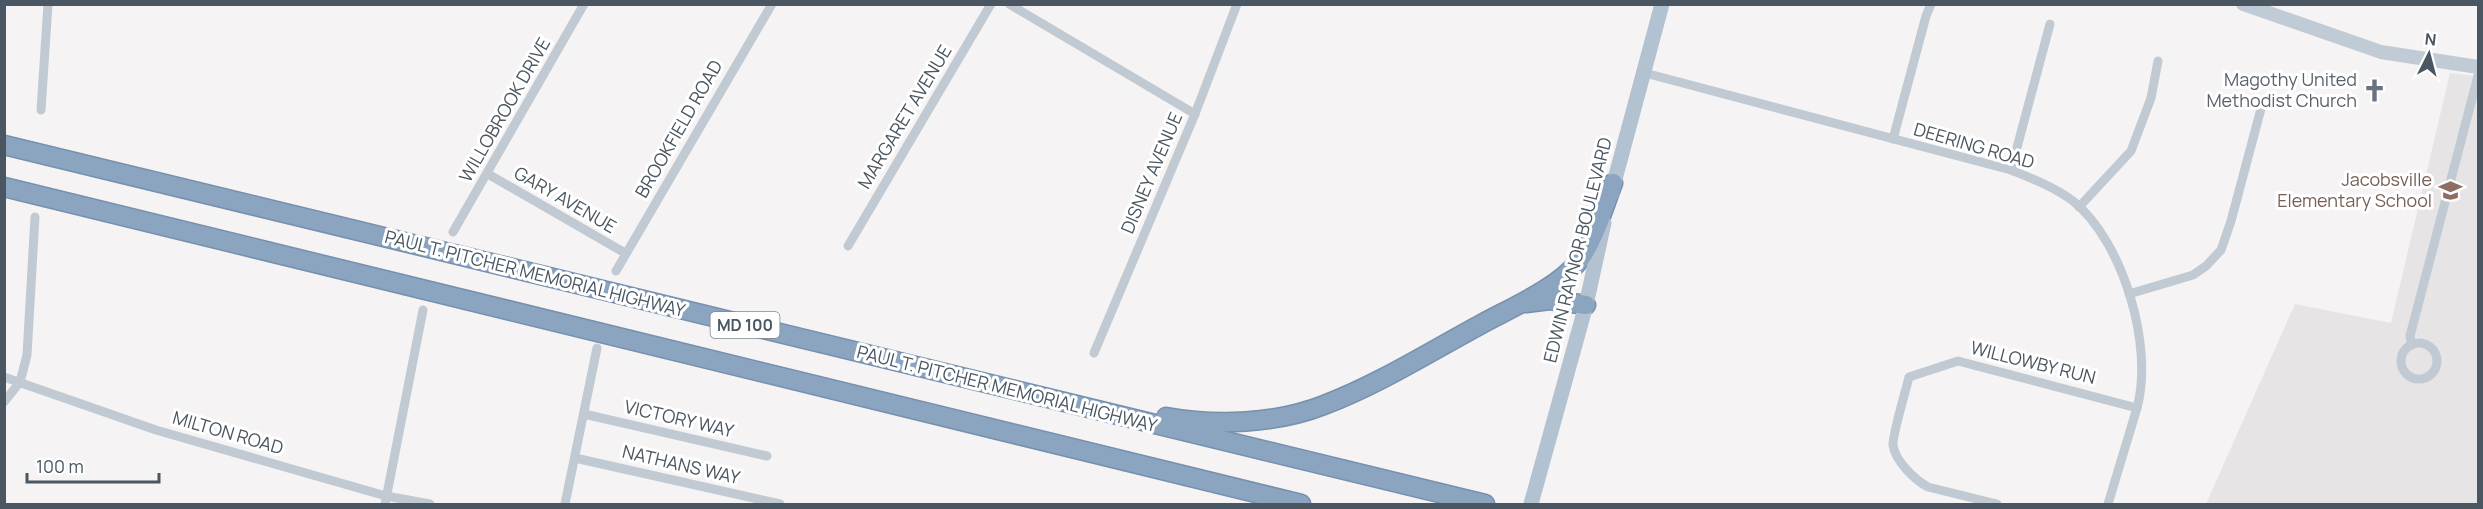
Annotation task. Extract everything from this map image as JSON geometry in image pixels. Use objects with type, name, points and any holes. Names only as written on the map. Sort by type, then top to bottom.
[{"type":"highway","name":"PAUL T. PITCHER MEMORIAL HIGHWAY","points":[[4,145],[1485,504]]},
{"type":"highway","points":[[824,344],[1146,413],[1207,422],[1290,414],[1322,406],[1355,392],[1518,304],[1566,274],[1589,243],[1613,183]]},
{"type":"highway","name":"MD 100","points":[[4,187],[1301,504]]},
{"type":"highway","points":[[1518,304],[1550,300],[1572,301],[1586,305]]},
{"type":"main road","name":"EDWIN RAYNOR BOULEVARD","points":[[1532,500],[1586,305],[1613,183],[1645,73],[1662,4]]},
{"type":"main road","points":[[2243,4],[2381,52],[2478,67]]},
{"type":"street","points":[[40,110],[48,4]]},
{"type":"street","name":"WILLOBROOK DRIVE","points":[[453,232],[584,4]]},
{"type":"street","name":"BROOKFIELD ROAD","points":[[616,271],[772,4]]},
{"type":"street","name":"MARGARET AVENUE","points":[[848,246],[991,4]]},
{"type":"street","points":[[1009,4],[1195,114]]},
{"type":"street","name":"DISNEY AVENUE","points":[[1094,353],[1195,114],[1237,4]]},
{"type":"street","points":[[1893,140],[1931,4]]},
{"type":"street","points":[[2012,170],[2050,24]]},
{"type":"street","points":[[2079,207],[2131,151],[2151,98],[2158,61]]},
{"type":"street","name":"DEERING ROAD","points":[[1645,73],[2012,170],[2046,184],[2079,207],[2111,248],[2129,294],[2139,336],[2142,382],[2137,408]]},
{"type":"street","points":[[2412,345],[2409,336],[2478,76]]},
{"type":"street","points":[[2129,294],[2193,275],[2206,266],[2221,250],[2262,105]]},
{"type":"street","name":"GARY AVENUE","points":[[488,174],[625,254]]},
{"type":"street","points":[[4,402],[20,382],[27,355],[35,217]]},
{"type":"street","points":[[386,500],[423,310]]},
{"type":"street","points":[[565,504],[597,348]]},
{"type":"street","name":"WILLOWBY RUN","points":[[1997,504],[1928,487],[1922,484],[1899,459],[1893,444],[1909,377],[1958,361],[2137,408]]},
{"type":"street","name":"MILTON ROAD","points":[[4,377],[156,430],[386,500],[430,504]]},
{"type":"street","points":[[2108,504],[2137,408]]},
{"type":"street","name":"VICTORY WAY","points":[[584,414],[767,456]]},
{"type":"street","name":"NATHANS WAY","points":[[575,458],[780,504]]},
{"type":"shaded area","name":"Jacobsville Elementary School","points":[[2450,73],[2478,76],[2478,504],[2206,504],[2295,304],[2391,323]]},
{"type":"place","name":"Magothy United Methodist Church","points":[[2375,90]]},
{"type":"place","name":"Jacobsville Elementary School","points":[[2450,190]]}]
